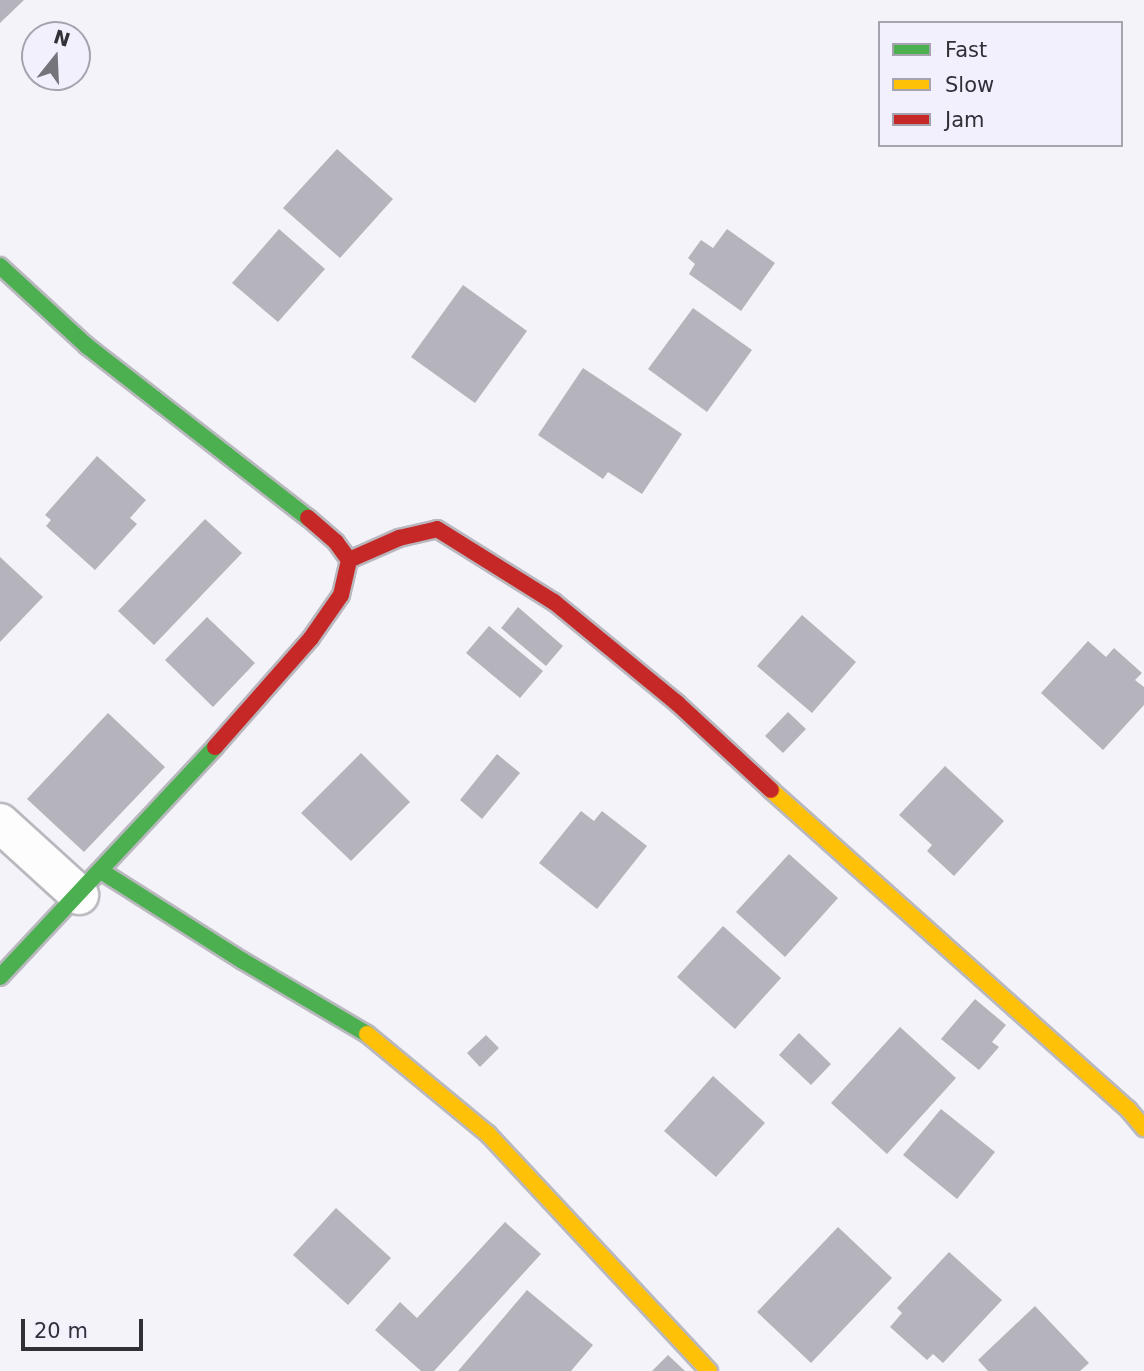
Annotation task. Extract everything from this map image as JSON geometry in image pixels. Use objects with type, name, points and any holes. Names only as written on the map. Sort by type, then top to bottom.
[{"type":"street","points":[[0,266],[87,345],[277,491],[336,542],[349,560],[341,595],[311,638],[232,730],[0,977]]},
{"type":"street","points":[[349,560],[399,538],[437,529],[554,602],[677,703],[803,820],[1128,1109],[1144,1128]]},
{"type":"street","points":[[0,823],[90,883],[243,961],[369,1035],[488,1135],[670,1333],[709,1371]]},
{"type":"building","points":[[0,0],[24,0],[0,23]]},
{"type":"building","points":[[337,149],[393,199],[340,258],[283,208]]},
{"type":"building","points":[[279,229],[325,269],[278,322],[232,283]]},
{"type":"building","points":[[727,229],[775,263],[741,311],[689,274],[695,264],[688,258],[701,240],[713,248]]},
{"type":"building","points":[[463,285],[527,331],[475,403],[411,357]]},
{"type":"building","points":[[693,308],[752,350],[707,412],[648,369]]},
{"type":"building","points":[[583,368],[682,434],[642,494],[608,472],[603,479],[538,435]]},
{"type":"building","points":[[97,456],[146,500],[130,518],[137,524],[95,570],[46,526],[51,520],[45,515]]},
{"type":"building","points":[[205,519],[242,553],[154,645],[118,611]]},
{"type":"building","points":[[0,557],[43,597],[0,642]]},
{"type":"building","points":[[518,607],[563,646],[546,666],[501,628]]},
{"type":"building","points":[[802,615],[856,662],[812,713],[757,666]]},
{"type":"building","points":[[207,617],[255,663],[213,707],[165,660]]},
{"type":"building","points":[[489,626],[543,671],[520,698],[466,653]]},
{"type":"building","points":[[1088,641],[1106,657],[1114,648],[1142,673],[1135,680],[1144,687],[1144,705],[1103,750],[1041,693]]},
{"type":"building","points":[[788,712],[806,729],[783,753],[765,736]]},
{"type":"building","points":[[108,713],[165,767],[84,852],[27,799]]},
{"type":"building","points":[[361,753],[410,802],[351,861],[301,813]]},
{"type":"building","points":[[497,754],[520,773],[482,819],[460,800]]},
{"type":"building","points":[[945,766],[1004,821],[954,876],[927,851],[932,845],[899,815]]},
{"type":"building","points":[[581,811],[594,821],[602,811],[647,846],[597,909],[539,863]]},
{"type":"building","points":[[789,854],[838,898],[785,957],[736,912]]},
{"type":"building","points":[[723,926],[781,978],[735,1029],[677,977]]},
{"type":"building","points":[[975,999],[1006,1025],[992,1042],[999,1047],[979,1070],[941,1039]]},
{"type":"building","points":[[900,1027],[956,1078],[887,1154],[831,1103]]},
{"type":"building","points":[[799,1033],[831,1064],[811,1085],[779,1055]]},
{"type":"building","points":[[486,1035],[499,1048],[480,1067],[467,1053]]},
{"type":"building","points":[[713,1076],[765,1123],[716,1177],[664,1131]]},
{"type":"building","points":[[941,1109],[995,1152],[957,1199],[903,1155]]},
{"type":"building","points":[[336,1208],[391,1258],[348,1305],[293,1255]]},
{"type":"building","points":[[505,1222],[541,1254],[434,1371],[421,1371],[375,1330],[400,1302],[417,1318]]},
{"type":"building","points":[[838,1227],[892,1278],[811,1363],[757,1312]]},
{"type":"building","points":[[949,1252],[1002,1300],[943,1363],[933,1354],[927,1360],[890,1327],[902,1313],[897,1308]]},
{"type":"building","points":[[527,1290],[593,1345],[571,1371],[458,1371]]},
{"type":"building","points":[[1035,1306],[1089,1363],[1080,1371],[988,1371],[978,1360]]},
{"type":"building","points":[[668,1355],[685,1371],[652,1371]]},
{"type":"traffic: fast","points":[[0,266],[87,346],[308,518]]},
{"type":"traffic: fast","points":[[0,977],[215,747]]},
{"type":"traffic: fast","points":[[101,871],[243,961],[367,1034]]},
{"type":"traffic: slow","points":[[771,790],[1128,1109],[1144,1128]]},
{"type":"traffic: slow","points":[[367,1034],[488,1134],[709,1371]]},
{"type":"traffic: jam","points":[[215,747],[311,638],[341,595],[349,560],[336,542],[308,518]]},
{"type":"traffic: jam","points":[[349,560],[399,538],[437,529],[554,602],[677,703],[771,790]]}]
